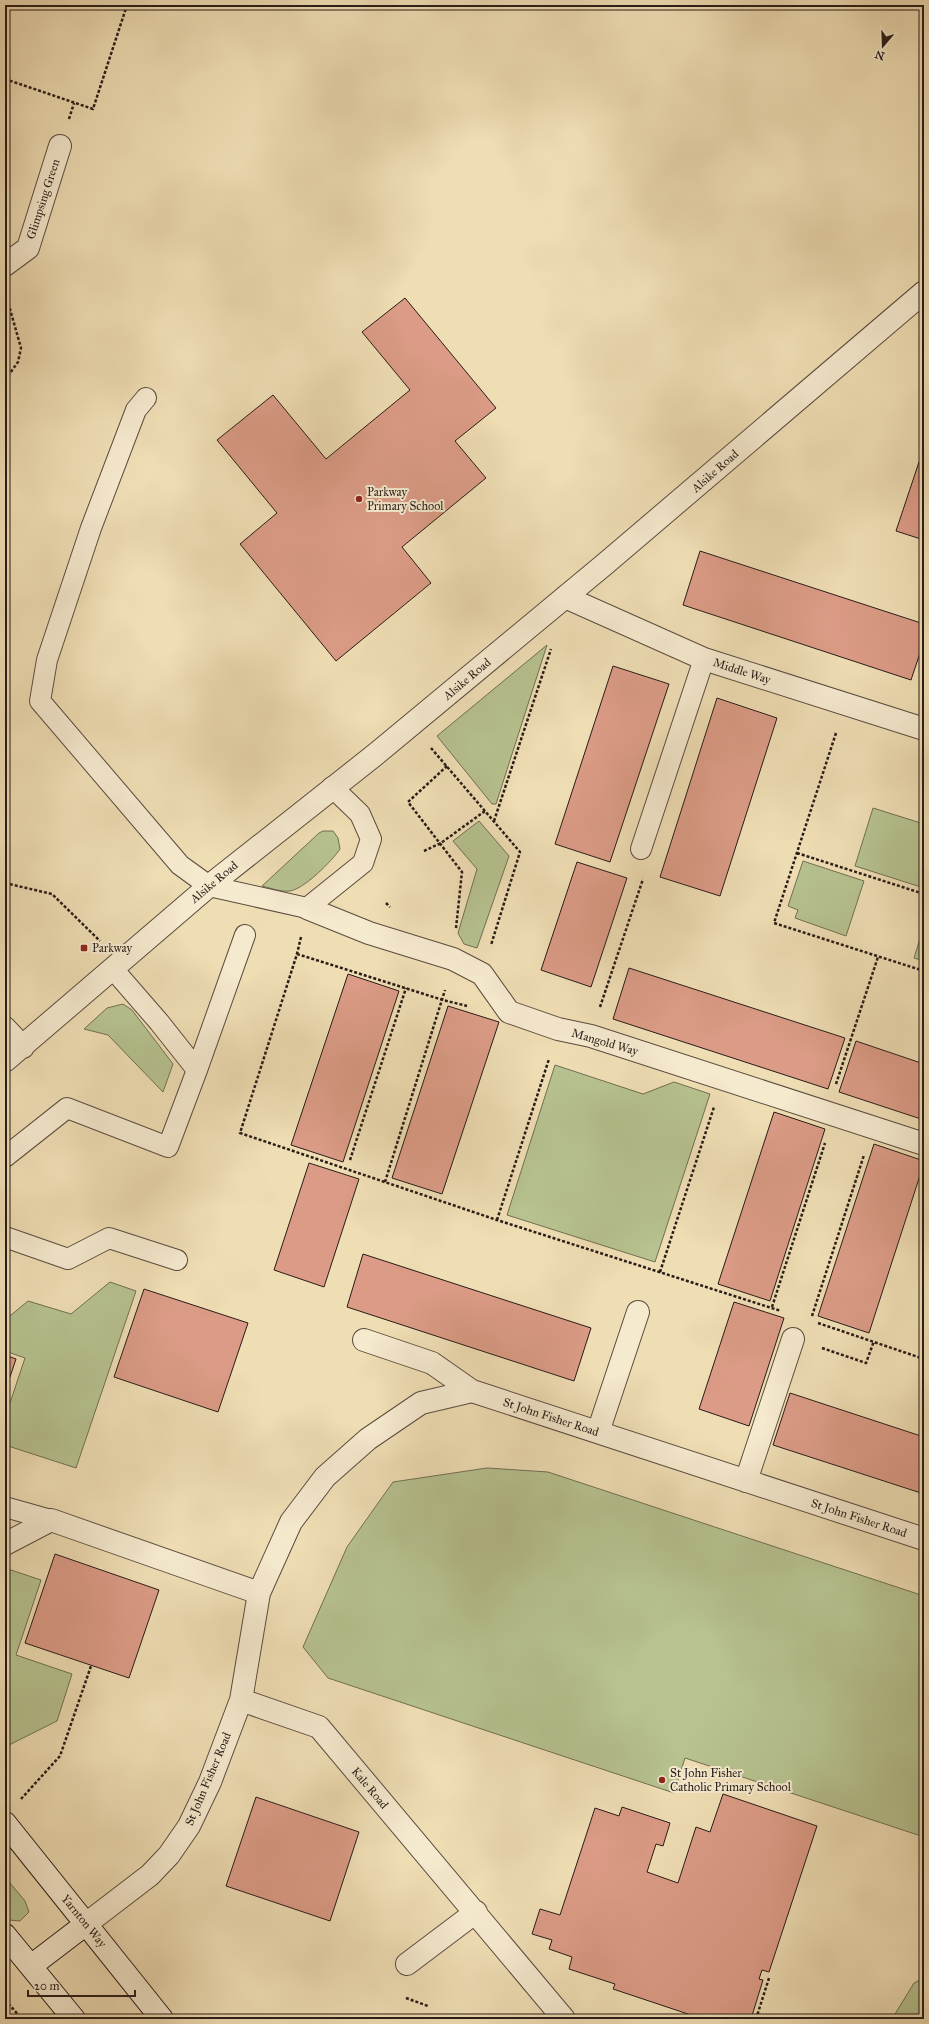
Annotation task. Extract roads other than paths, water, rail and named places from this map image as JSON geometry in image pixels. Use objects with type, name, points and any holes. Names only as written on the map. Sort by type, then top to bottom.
[{"type":"street","name":"Glimpsing Green","points":[[5,265],[28,248],[60,146]]},
{"type":"street","name":"Alsike Road","points":[[5,1061],[209,886],[411,725],[920,302]]},
{"type":"street","name":"Middle Way","points":[[565,597],[704,659],[924,730]]},
{"type":"street","name":"Mangold Way","points":[[307,908],[369,933],[453,959],[482,974],[509,1012],[558,1029],[591,1036],[924,1144]]},
{"type":"street","points":[[5,1028],[23,1047]]},
{"type":"street","points":[[598,1432],[638,1312]]},
{"type":"street","points":[[746,1481],[793,1339]]},
{"type":"street","points":[[364,1340],[432,1363],[472,1391]]},
{"type":"street","name":"St John Fisher Road","points":[[30,1966],[150,1875],[169,1855],[189,1826],[210,1782],[241,1700],[259,1593],[291,1522],[325,1477],[368,1439],[421,1403],[472,1391],[924,1539]]},
{"type":"street","points":[[5,1544],[51,1520],[259,1593]]},
{"type":"street","name":"Kale Road","points":[[241,1700],[319,1727],[476,1912],[564,2019]]},
{"type":"street","name":"Yarnton Way","points":[[5,1823],[162,2019]]},
{"type":"street","points":[[406,1964],[476,1912]]},
{"type":"street","points":[[5,1935],[74,2019]]},
{"type":"lane","points":[[146,398],[136,410],[91,528],[47,660],[40,701],[180,865],[209,886],[307,908],[363,863],[371,839],[360,814],[332,787]]},
{"type":"lane","points":[[641,849],[704,659]]},
{"type":"lane","points":[[5,1157],[67,1108],[168,1147],[245,935]]},
{"type":"lane","points":[[117,966],[158,1022],[197,1070]]},
{"type":"lane","points":[[5,1237],[68,1259],[109,1238],[177,1260]]},
{"type":"lane","points":[[5,1507],[51,1520]]},
{"type":"place","name":"Parkway Primary School","points":[[359,499]]},
{"type":"place","name":"Parkway","points":[[84,948]]},
{"type":"place","name":"St John Fisher Catholic Primary School","points":[[662,1780]]}]
